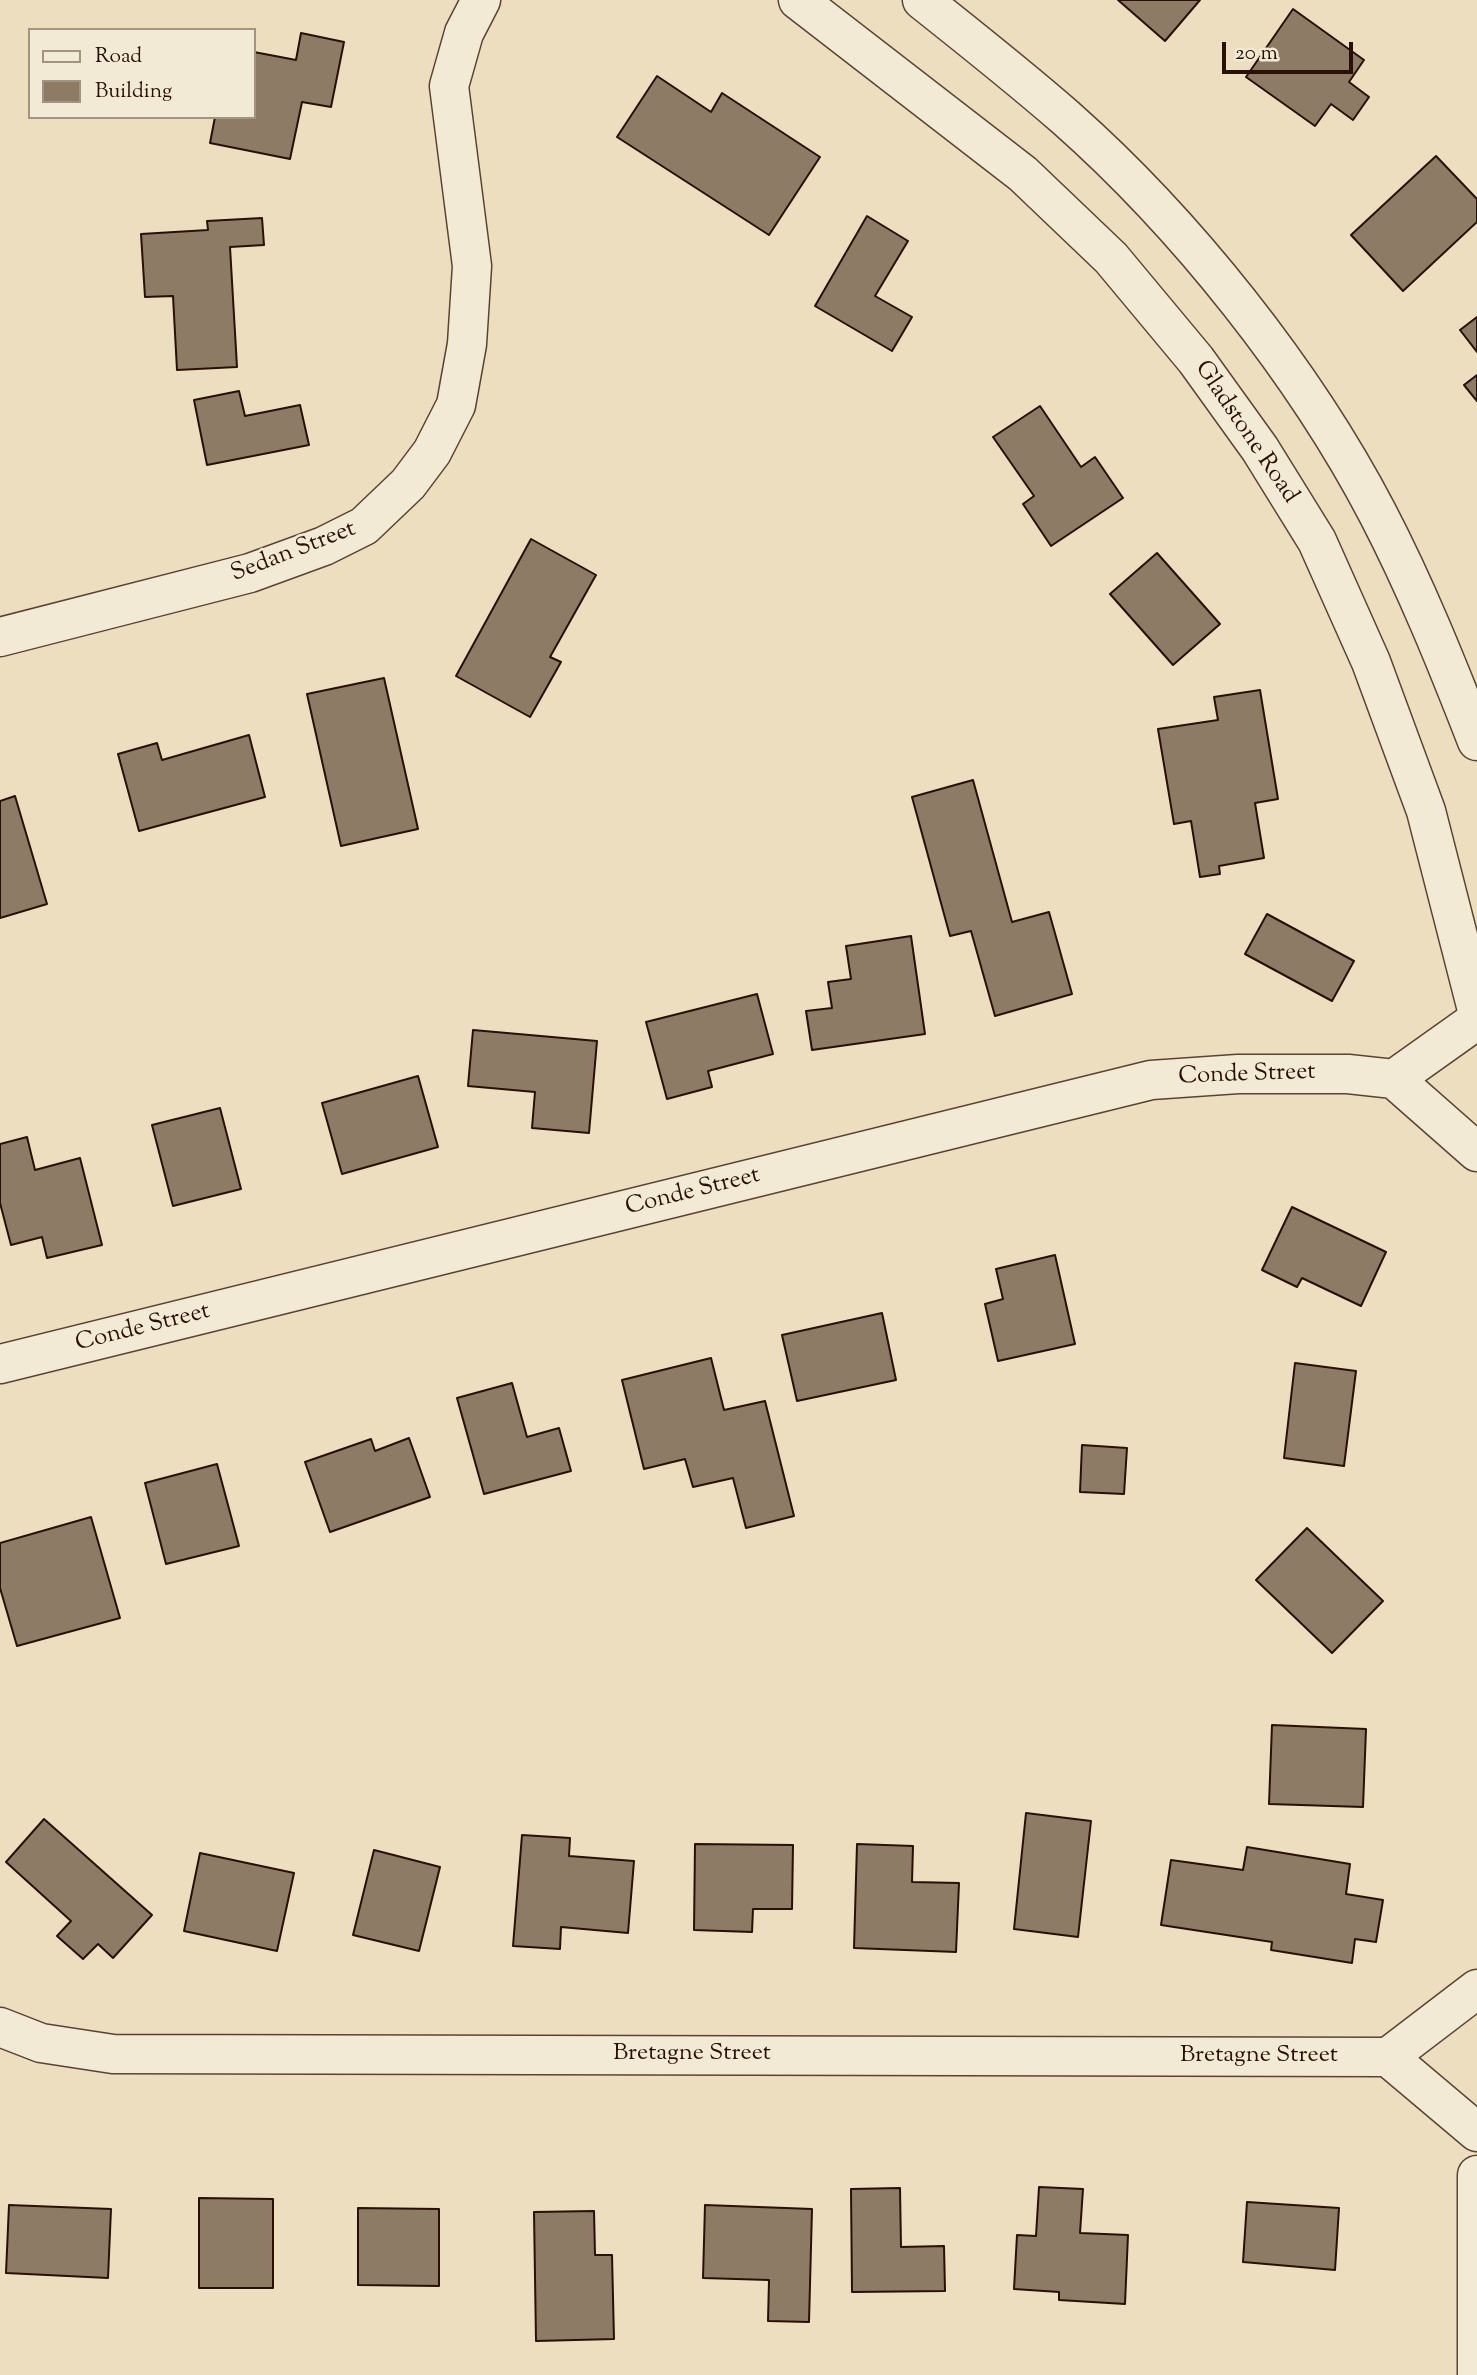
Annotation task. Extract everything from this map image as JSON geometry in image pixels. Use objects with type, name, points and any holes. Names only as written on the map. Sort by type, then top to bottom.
[{"type":"street","name":"Sedan Street","points":[[0,638],[250,573],[324,546],[364,526],[408,484],[432,452],[456,405],[467,344],[472,266],[449,86],[464,33],[481,0]]},
{"type":"street","name":"Gladstone Road","points":[[798,0],[1023,174],[1111,258],[1196,360],[1260,449],[1317,541],[1371,662],[1426,811],[1477,1010]]},
{"type":"street","points":[[922,0],[1067,119],[1158,209],[1250,316],[1318,415],[1377,512],[1437,637],[1477,741]]},
{"type":"street","points":[[1477,1020],[1394,1079],[1477,1152]]},
{"type":"street","name":"Conde Street","points":[[0,1364],[1151,1080],[1238,1074],[1348,1074],[1394,1079]]},
{"type":"street","points":[[1477,1989],[1388,2057],[1477,2132]]},
{"type":"street","name":"Bretagne Street","points":[[0,2027],[41,2043],[113,2054],[1388,2057]]},
{"type":"street","points":[[1477,2175],[1477,2375]]},
{"type":"building","points":[[1118,0],[1200,0],[1165,41]]},
{"type":"building","points":[[1293,9],[1364,60],[1349,82],[1369,97],[1353,120],[1331,104],[1315,126],[1246,77]]},
{"type":"building","points":[[301,33],[344,42],[331,107],[302,102],[290,159],[210,143],[215,119],[256,119],[256,52],[296,60]]},
{"type":"building","points":[[657,76],[711,112],[722,93],[820,157],[769,235],[617,137]]},
{"type":"building","points":[[1436,156],[1477,199],[1477,222],[1403,291],[1351,235]]},
{"type":"building","points":[[867,216],[908,241],[875,296],[912,317],[892,351],[815,306]]},
{"type":"building","points":[[262,218],[264,245],[230,247],[237,367],[177,370],[173,296],[145,297],[141,234],[208,230],[207,221]]},
{"type":"building","points":[[1477,317],[1477,352],[1460,330]]},
{"type":"building","points":[[1477,375],[1477,401],[1464,385]]},
{"type":"building","points":[[239,391],[245,416],[300,405],[309,445],[207,465],[194,400]]},
{"type":"building","points":[[1040,406],[1081,467],[1095,457],[1123,498],[1051,546],[1023,504],[1034,496],[993,437]]},
{"type":"building","points":[[531,539],[596,575],[550,657],[561,662],[530,717],[456,676]]},
{"type":"building","points":[[1157,553],[1220,624],[1173,665],[1110,594]]},
{"type":"building","points":[[384,678],[418,829],[341,846],[307,694]]},
{"type":"building","points":[[1260,690],[1278,799],[1255,803],[1264,858],[1219,866],[1220,874],[1200,877],[1191,821],[1174,824],[1158,729],[1218,720],[1214,697]]},
{"type":"building","points":[[249,735],[265,797],[139,831],[118,754],[157,743],[162,760]]},
{"type":"building","points":[[973,780],[1012,922],[1049,912],[1072,994],[995,1016],[971,931],[950,936],[912,797]]},
{"type":"building","points":[[15,796],[47,904],[0,918],[0,801]]},
{"type":"building","points":[[1267,914],[1354,961],[1332,1001],[1245,954]]},
{"type":"building","points":[[911,936],[925,1034],[812,1050],[806,1011],[832,1008],[828,982],[851,979],[846,946]]},
{"type":"building","points":[[757,994],[773,1054],[708,1071],[712,1087],[667,1099],[646,1022]]},
{"type":"building","points":[[473,1030],[597,1041],[589,1133],[532,1128],[535,1092],[468,1086]]},
{"type":"building","points":[[418,1076],[438,1147],[342,1174],[322,1103]]},
{"type":"building","points":[[220,1108],[241,1189],[173,1206],[152,1125]]},
{"type":"building","points":[[27,1137],[35,1170],[80,1158],[102,1245],[47,1258],[42,1237],[11,1245],[0,1203],[0,1144]]},
{"type":"building","points":[[1292,1207],[1386,1252],[1361,1306],[1302,1278],[1297,1287],[1262,1270]]},
{"type":"building","points":[[1055,1255],[1075,1344],[998,1361],[985,1304],[1003,1299],[996,1269]]},
{"type":"building","points":[[882,1313],[896,1380],[797,1401],[782,1335]]},
{"type":"building","points":[[711,1358],[724,1410],[765,1401],[794,1516],[746,1528],[733,1478],[693,1487],[685,1459],[644,1469],[622,1380]]},
{"type":"building","points":[[1295,1363],[1356,1371],[1344,1466],[1284,1458]]},
{"type":"building","points":[[512,1383],[527,1437],[559,1428],[571,1471],[484,1494],[457,1398]]},
{"type":"building","points":[[409,1438],[430,1497],[330,1532],[305,1462],[371,1439],[375,1451]]},
{"type":"building","points":[[1082,1445],[1127,1448],[1124,1494],[1080,1492]]},
{"type":"building","points":[[217,1464],[239,1546],[166,1564],[145,1483]]},
{"type":"building","points":[[91,1517],[120,1618],[17,1646],[0,1588],[0,1543]]},
{"type":"building","points":[[1307,1528],[1383,1601],[1332,1653],[1256,1580]]},
{"type":"building","points":[[1272,1725],[1366,1729],[1363,1807],[1269,1804]]},
{"type":"building","points":[[1026,1813],[1091,1821],[1078,1937],[1014,1929]]},
{"type":"building","points":[[44,1819],[152,1915],[113,1958],[98,1944],[83,1959],[57,1936],[71,1921],[6,1862]]},
{"type":"building","points":[[522,1835],[570,1838],[569,1856],[634,1861],[628,1933],[561,1927],[560,1949],[513,1946]]},
{"type":"building","points":[[695,1844],[793,1845],[792,1909],[753,1909],[752,1932],[694,1930]]},
{"type":"building","points":[[857,1844],[913,1846],[912,1882],[959,1883],[956,1952],[854,1948]]},
{"type":"building","points":[[1247,1847],[1350,1864],[1346,1894],[1383,1900],[1376,1942],[1355,1939],[1352,1963],[1271,1950],[1272,1942],[1161,1925],[1171,1860],[1243,1870]]},
{"type":"building","points":[[374,1850],[440,1867],[419,1951],[353,1935]]},
{"type":"building","points":[[200,1853],[294,1873],[277,1951],[184,1931]]},
{"type":"building","points":[[1039,2187],[1083,2189],[1080,2233],[1128,2235],[1125,2304],[1059,2300],[1059,2292],[1014,2289],[1017,2235],[1036,2236]]},
{"type":"building","points":[[900,2188],[901,2247],[944,2246],[945,2291],[852,2292],[851,2189]]},
{"type":"building","points":[[199,2198],[273,2199],[273,2288],[199,2288]]},
{"type":"building","points":[[1247,2202],[1339,2208],[1335,2270],[1243,2262]]},
{"type":"building","points":[[9,2205],[111,2209],[108,2278],[6,2273]]},
{"type":"building","points":[[705,2205],[812,2209],[809,2322],[768,2321],[769,2280],[703,2278]]},
{"type":"building","points":[[358,2208],[439,2209],[439,2286],[358,2285]]},
{"type":"building","points":[[594,2211],[595,2255],[612,2255],[614,2339],[536,2341],[534,2212]]}]
